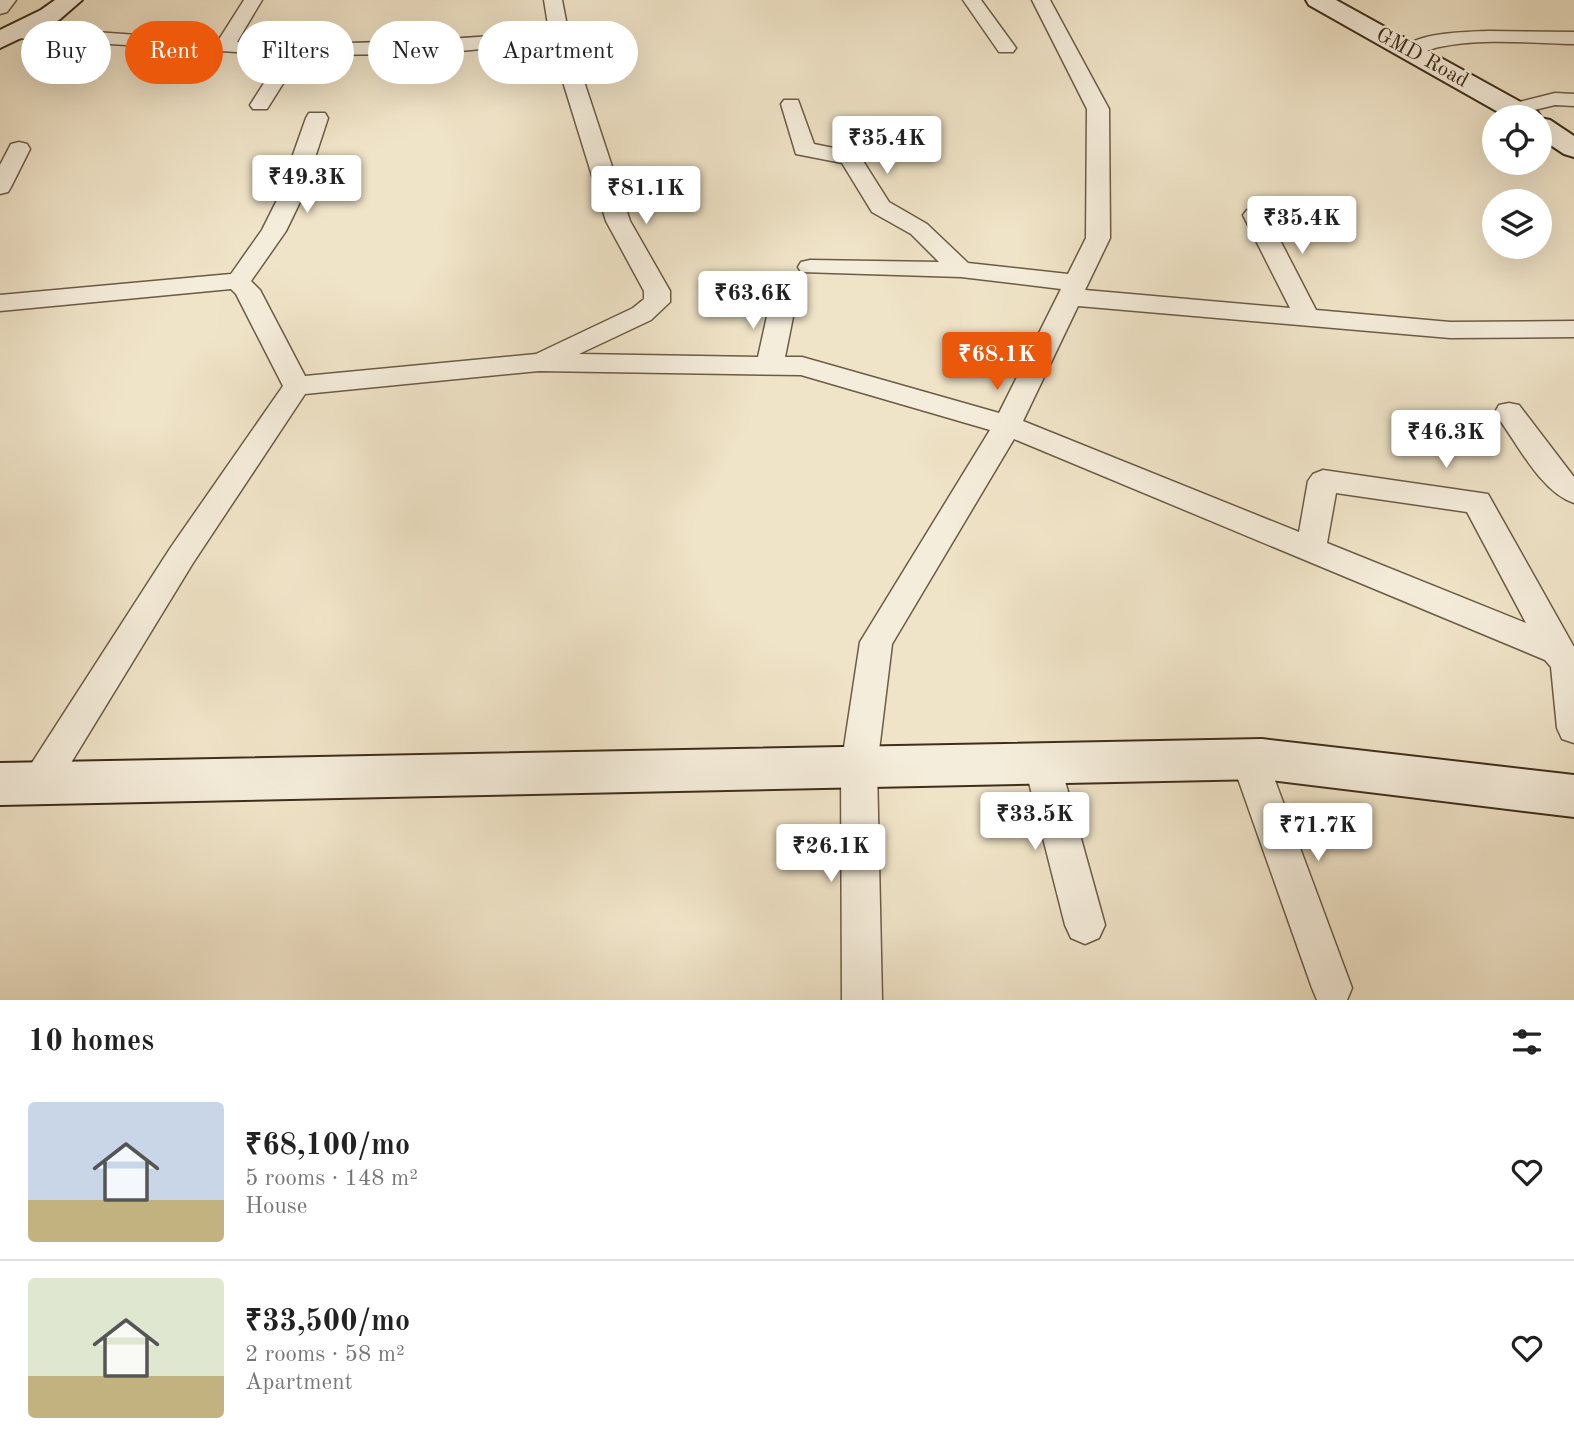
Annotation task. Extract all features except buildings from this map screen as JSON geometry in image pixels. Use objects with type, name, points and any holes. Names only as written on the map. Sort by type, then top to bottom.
[{"type":"street","points":[[0,8],[8,0]]},
{"type":"street","points":[[8,36],[50,15],[69,0]]},
{"type":"street","points":[[225,46],[253,0]]},
{"type":"street","points":[[552,0],[556,21]]},
{"type":"street","points":[[972,0],[1006,48]]},
{"type":"street","points":[[862,1000],[859,767],[876,642],[1007,425],[1098,239],[1098,108],[1041,0]]},
{"type":"street","name":"GMD Road","points":[[1318,0],[1506,105]]},
{"type":"street","points":[[8,36],[237,46]]},
{"type":"street","points":[[1410,51],[1420,44],[1494,37],[1574,38]]},
{"type":"street","points":[[354,48],[426,48],[478,43]]},
{"type":"street","points":[[260,104],[273,84]]},
{"type":"street","points":[[539,362],[642,314],[657,302],[657,291],[618,221],[574,84]]},
{"type":"street","points":[[1540,105],[1555,99],[1574,100]]},
{"type":"street","points":[[791,104],[804,149],[850,158],[880,207],[919,229],[961,270]]},
{"type":"street","points":[[238,282],[274,231],[289,200],[317,118]]},
{"type":"street","points":[[1552,134],[1574,148]]},
{"type":"street","points":[[0,187],[19,149]]},
{"type":"street","points":[[1255,215],[1307,317]]},
{"type":"street","points":[[810,267],[961,270],[1073,290],[1307,317],[1450,330],[1574,329]]},
{"type":"street","points":[[0,303],[222,280],[238,282],[247,290],[297,386]]},
{"type":"street","points":[[770,365],[782,307]]},
{"type":"street","points":[[297,386],[539,362],[802,366],[1007,425],[1557,650]]},
{"type":"street","points":[[20,783],[182,555],[297,386]]},
{"type":"street","points":[[1509,412],[1560,482],[1574,492]]},
{"type":"street","points":[[1311,549],[1323,481],[1477,502],[1557,650],[1567,663],[1574,728]]},
{"type":"street","points":[[20,783],[1248,759],[1574,796]]},
{"type":"street","points":[[1248,759],[1332,988]]},
{"type":"street","points":[[1042,764],[1085,925]]}]
